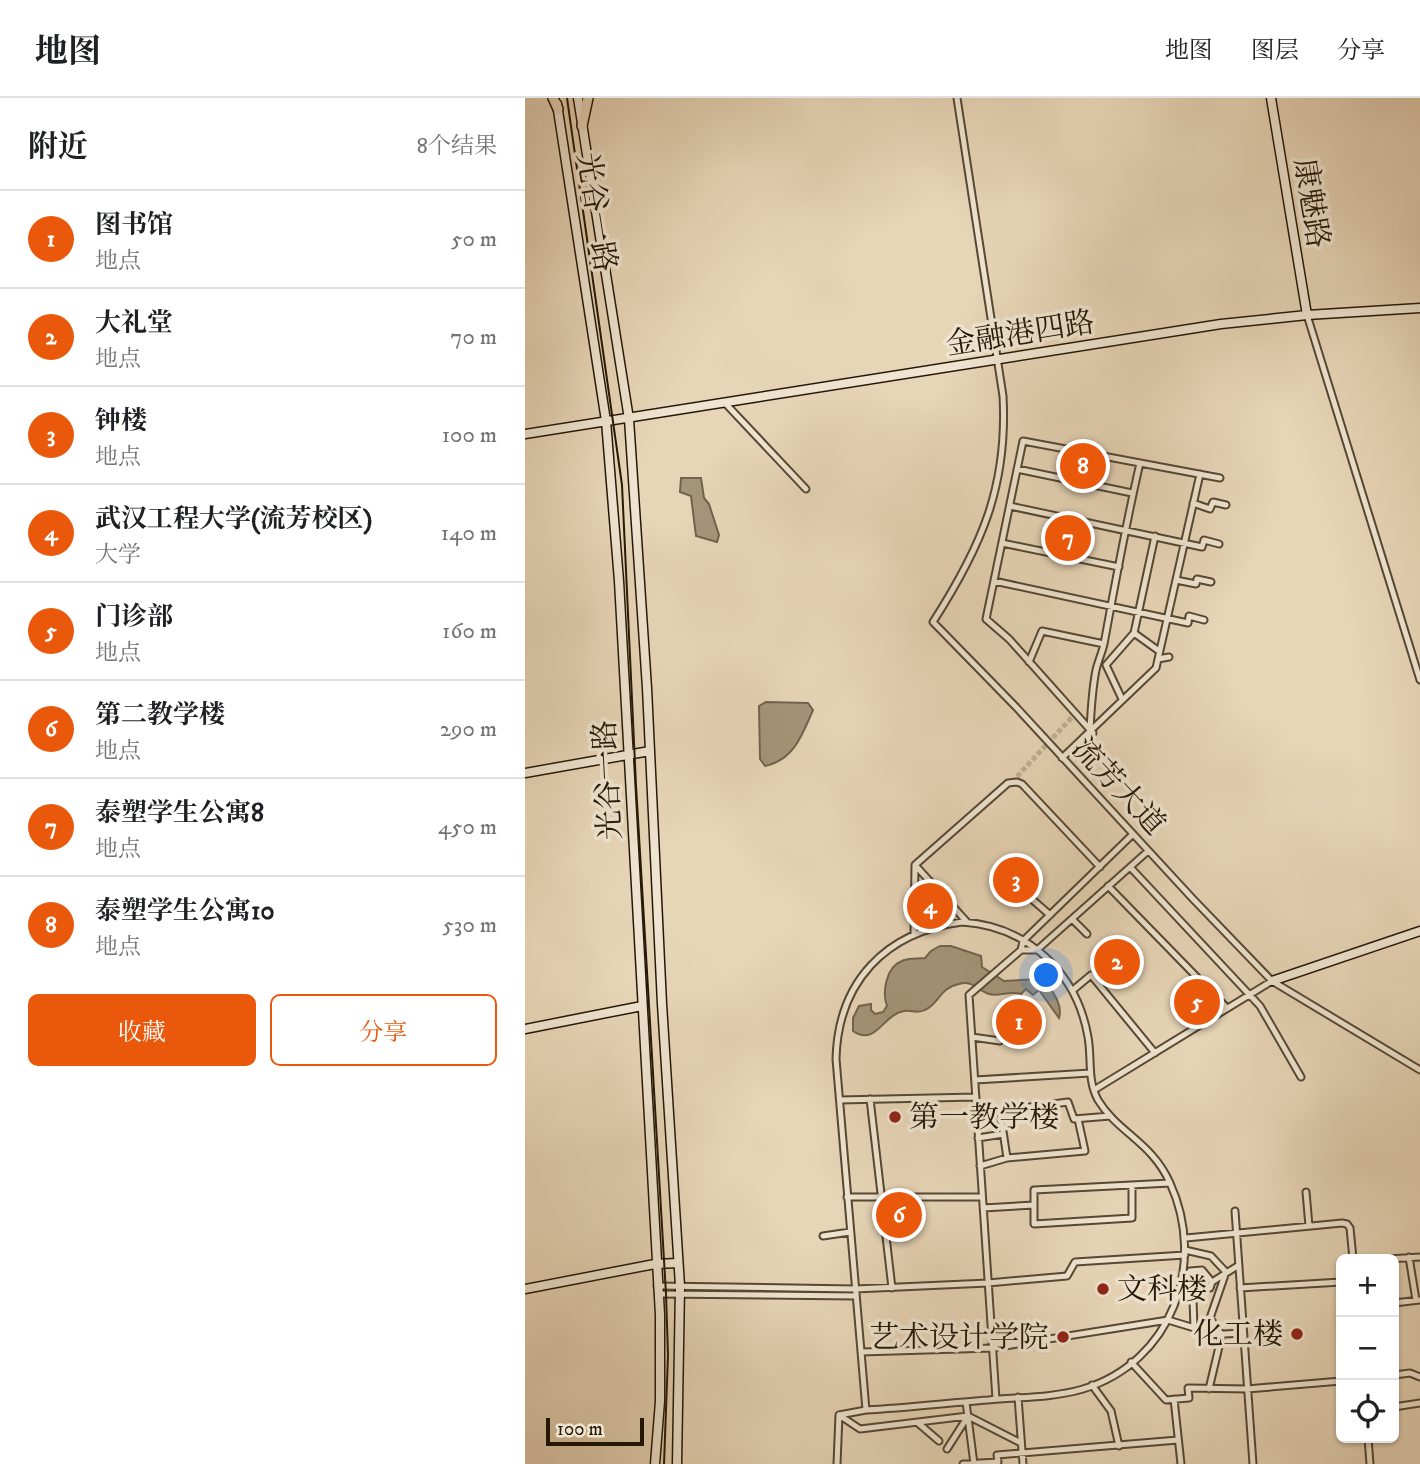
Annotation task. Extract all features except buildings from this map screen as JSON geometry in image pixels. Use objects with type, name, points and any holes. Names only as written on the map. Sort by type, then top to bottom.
[{"type":"main road","points":[[554,98],[558,109]]},
{"type":"main road","name":"光谷一路","points":[[578,98],[629,419],[680,1290],[677,1464]]},
{"type":"main road","points":[[582,126],[588,98]]},
{"type":"main road","name":"康魅路","points":[[1271,98],[1307,315]]},
{"type":"main road","name":"光谷一路","points":[[558,109],[606,421],[619,581],[658,1290],[660,1401],[655,1464]]},
{"type":"main road","name":"金融港四路","points":[[525,434],[1221,324],[1420,308]]},
{"type":"main road","points":[[525,773],[650,751]]},
{"type":"main road","points":[[1272,981],[1420,931]]},
{"type":"main road","points":[[525,1029],[642,1006]]},
{"type":"main road","points":[[525,1289],[655,1264],[678,1263]]},
{"type":"street","points":[[957,98],[998,359]]},
{"type":"street","points":[[1307,315],[1420,680]]},
{"type":"street","name":"流芳大道","points":[[998,359],[1004,411],[1003,444],[996,486],[976,549],[933,622],[1272,981],[1420,1070]]},
{"type":"street","points":[[725,403],[806,489]]},
{"type":"street","points":[[1092,732],[986,619],[1023,441],[1220,478]]},
{"type":"street","points":[[1092,732],[1094,681],[1104,644],[1140,463]]},
{"type":"street","points":[[1017,469],[1132,493]]},
{"type":"street","points":[[1062,758],[1092,732],[1156,667],[1200,474]]},
{"type":"street","points":[[1193,503],[1210,509],[1213,502],[1226,505]]},
{"type":"street","points":[[1010,506],[1202,547],[1204,540],[1219,544]]},
{"type":"street","points":[[1122,699],[1106,665],[1134,633],[1155,536]]},
{"type":"street","points":[[1002,543],[1119,567]]},
{"type":"street","points":[[1176,580],[1196,584],[1197,579],[1211,582]]},
{"type":"street","points":[[994,582],[1188,623],[1189,616],[1204,620]]},
{"type":"street","points":[[1029,662],[1042,631],[1104,644]]},
{"type":"street","points":[[1134,633],[1160,651]]},
{"type":"street","points":[[1158,659],[1168,657]]},
{"type":"street","points":[[915,865],[958,833],[1008,783],[1017,782],[1022,784],[1100,867]]},
{"type":"street","points":[[996,1399],[969,995],[1021,950],[1023,941],[1133,835]]},
{"type":"street","points":[[1021,950],[1037,950],[1148,850]]},
{"type":"street","points":[[915,865],[967,922]]},
{"type":"street","points":[[914,934],[915,865]]},
{"type":"street","points":[[1129,867],[1260,1006],[1301,1077]]},
{"type":"street","points":[[1108,887],[1227,1008]]},
{"type":"street","points":[[1026,894],[1050,915]]},
{"type":"street","points":[[1072,919],[1087,934]]},
{"type":"street","points":[[839,1415],[866,1410],[1070,1392],[1092,1385],[1131,1362],[1158,1335],[1168,1321],[1180,1291],[1186,1238],[1180,1209],[1158,1160],[1110,1116],[1094,1090],[1088,1036],[1073,990],[1058,968],[1037,950],[997,929],[967,922],[945,924],[914,934],[891,948],[873,963],[850,994],[837,1033],[839,1100],[866,1410]]},
{"type":"street","points":[[1073,990],[1091,975],[1154,1053]]},
{"type":"street","points":[[1094,1090],[1272,981]]},
{"type":"street","points":[[972,1037],[1000,1041]]},
{"type":"street","points":[[975,1080],[1090,1073]]},
{"type":"street","points":[[839,1100],[976,1097]]},
{"type":"street","points":[[870,1099],[892,1287]]},
{"type":"street","points":[[977,1110],[1000,1111],[1067,1102],[1074,1119],[1110,1116]]},
{"type":"street","points":[[1000,1111],[1006,1158]]},
{"type":"street","points":[[980,1166],[1006,1158],[1085,1151],[1079,1119]]},
{"type":"street","points":[[978,1138],[1003,1134]]},
{"type":"street","points":[[1132,1185],[1132,1218],[1034,1224],[1034,1190],[1170,1182]]},
{"type":"street","points":[[1306,1192],[1309,1226]]},
{"type":"street","points":[[847,1197],[982,1197]]},
{"type":"street","points":[[983,1208],[1034,1205]]},
{"type":"street","points":[[1235,1211],[1253,1464]]},
{"type":"street","points":[[1186,1238],[1347,1224],[1350,1228],[1353,1254]]},
{"type":"street","points":[[823,1236],[850,1232]]},
{"type":"street","points":[[658,1290],[856,1292],[892,1287],[988,1283],[1067,1276],[1075,1262],[1185,1252],[1211,1256],[1226,1272]]},
{"type":"street","points":[[1399,1258],[1420,1256]]},
{"type":"street","points":[[1399,1302],[1418,1300],[1409,1257]]},
{"type":"street","points":[[1194,1290],[1210,1288],[1212,1282],[1238,1265]]},
{"type":"street","points":[[1183,1271],[1202,1270],[1212,1282]]},
{"type":"street","points":[[1192,1271],[1194,1328]]},
{"type":"street","points":[[1209,1388],[1221,1334],[1210,1318],[1226,1272]]},
{"type":"street","points":[[1240,1288],[1336,1282]]},
{"type":"street","points":[[861,1352],[992,1348],[1168,1321],[1201,1330],[1205,1335],[1243,1333]]},
{"type":"street","points":[[1131,1362],[1166,1400],[1189,1398],[1188,1388],[1247,1389],[1336,1381]]},
{"type":"street","points":[[1399,1374],[1410,1373],[1420,1377]]},
{"type":"street","points":[[1092,1385],[1111,1411],[1119,1446]]},
{"type":"street","points":[[1017,1397],[1023,1464]]},
{"type":"street","points":[[1174,1399],[1181,1464]]},
{"type":"street","points":[[966,1402],[973,1464]]},
{"type":"street","points":[[1399,1406],[1420,1403]]},
{"type":"street","points":[[839,1415],[860,1429],[968,1416],[1021,1443]]},
{"type":"street","points":[[837,1464],[839,1415]]},
{"type":"street","points":[[947,1449],[968,1416]]},
{"type":"street","points":[[918,1423],[939,1441]]},
{"type":"street","points":[[963,1464],[997,1462],[997,1455],[1178,1440]]},
{"type":"street","points":[[1368,1443],[1370,1464]]},
{"type":"shaded area","points":[[681,478],[701,478],[704,498],[709,504],[719,535],[717,542],[696,536],[691,496],[680,492]]},
{"type":"shaded area","points":[[766,702],[808,703],[813,710],[801,737],[790,752],[775,763],[765,766],[760,759],[759,706]]},
{"type":"shaded area","points":[[940,946],[951,946],[981,956],[982,967],[1004,981],[1038,979],[1046,982],[1058,1004],[1059,1018],[1039,990],[1033,995],[1026,989],[1021,994],[993,995],[964,983],[947,989],[925,1010],[897,1013],[868,1035],[853,1031],[853,1018],[859,1006],[871,1004],[871,1010],[875,1014],[883,1012],[887,1006],[887,981],[897,964],[907,959],[925,958]]},
{"type":"tunnel","points":[[1012,782],[1075,714]]},
{"type":"tram line","points":[[567,98],[622,485],[636,785],[666,1294],[668,1355],[664,1464]]},
{"type":"place","name":"泰塑学生公寓10","points":[[1083,466]]},
{"type":"place","name":"泰塑学生公寓8","points":[[1068,538]]},
{"type":"place","name":"钟楼","points":[[1016,880]]},
{"type":"place","name":"武汉工程大学(流芳校区)","points":[[930,906]]},
{"type":"place","name":"大礼堂","points":[[1117,962]]},
{"type":"place","name":"门诊部","points":[[1197,1002]]},
{"type":"place","name":"图书馆","points":[[1019,1022]]},
{"type":"place","name":"第一教学楼","points":[[895,1117]]},
{"type":"place","name":"第二教学楼","points":[[899,1215]]},
{"type":"place","name":"文科楼","points":[[1103,1289]]},
{"type":"place","name":"化工楼","points":[[1297,1334]]},
{"type":"place","name":"艺术设计学院","points":[[1063,1337]]}]
